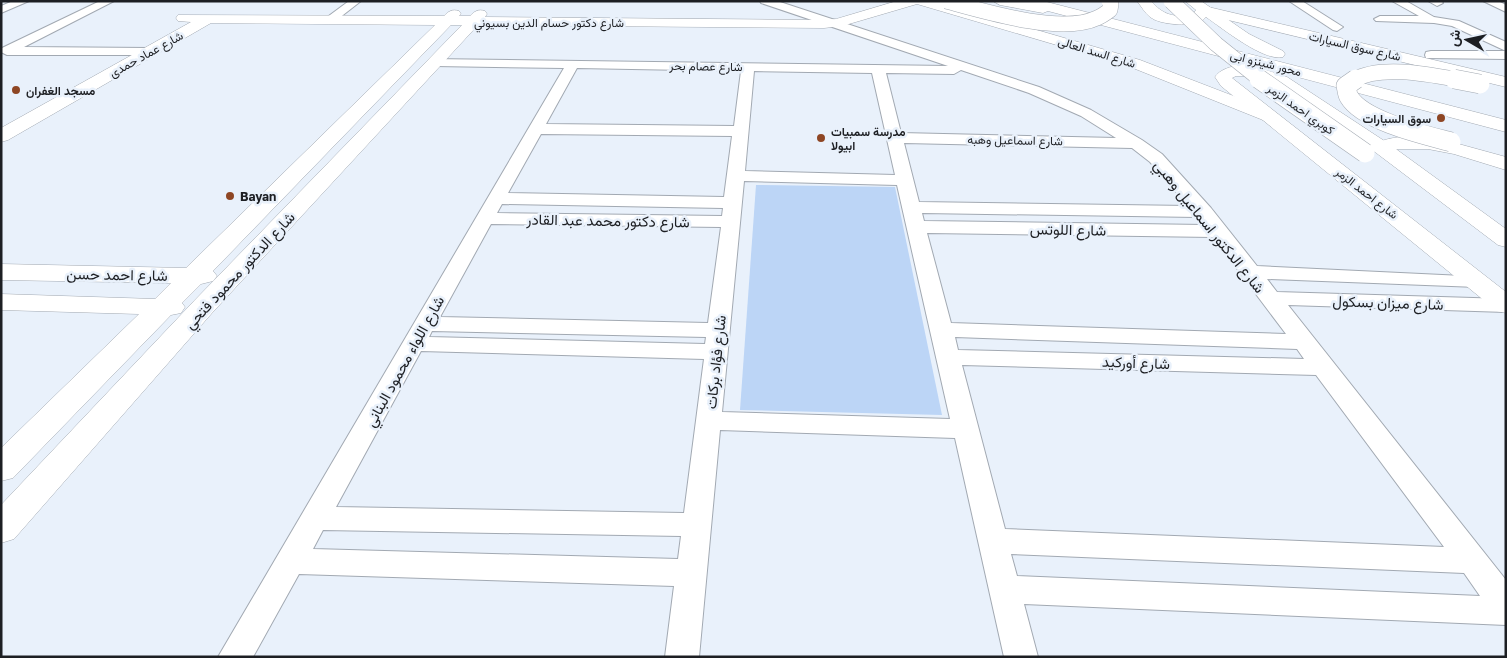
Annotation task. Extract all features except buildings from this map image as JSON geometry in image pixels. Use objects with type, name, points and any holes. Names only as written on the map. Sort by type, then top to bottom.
[{"type":"street","points":[[3,54],[109,1]]},
{"type":"street","name":"شارع عماد حمدى","points":[[1,136],[142,56],[203,14],[218,6],[238,1]]},
{"type":"street","points":[[336,16],[356,1]]},
{"type":"street","name":"شارع الدكتور اسماعيل وهبي","points":[[765,1],[978,70],[1051,97],[1114,130],[1156,158],[1204,212],[1506,604]]},
{"type":"street","name":"شارع دكتور حسام الدين بسيوني","points":[[203,14],[464,17],[812,17],[873,1]]},
{"type":"street","name":"شارع دكتور حسام الدين بسيوني","points":[[464,17],[832,24],[913,1]]},
{"type":"street","name":"شارع السد العالى","points":[[921,1],[1126,60],[1269,116]]},
{"type":"street","points":[[946,1],[1009,18],[1053,23],[1098,18],[1110,10],[1111,4],[1109,1]]},
{"type":"street","points":[[1000,1],[1065,7]]},
{"type":"street","name":"محور شينزو ابى","points":[[1026,1],[1065,7],[1285,58],[1430,101],[1506,126]]},
{"type":"street","points":[[1144,1],[1155,14],[1171,20],[1195,20],[1198,6],[1244,38],[1285,58]]},
{"type":"street","name":"كوبري احمد الزمر","points":[[1156,1],[1186,32],[1233,72],[1364,152]]},
{"type":"street","name":"كوبري احمد الزمر","points":[[1171,1],[1236,62],[1364,152]]},
{"type":"street","points":[[1294,1],[1337,27]]},
{"type":"street","points":[[1397,1],[1434,20]]},
{"type":"street","points":[[1488,1],[1506,9]]},
{"type":"street","points":[[1,10],[13,4]]},
{"type":"street","name":"شارع دكتور حسام الدين بسيوني","points":[[218,6],[336,16]]},
{"type":"street","name":"شارع سوق السيارات","points":[[1198,6],[1506,82]]},
{"type":"street","name":"محور شينزو ابى","points":[[1065,7],[1430,101],[1506,114]]},
{"type":"street","name":"شارع عماد حمدى","points":[[67,81],[183,18],[203,14]]},
{"type":"street","name":"شارع الدكتور محمود فتحي","points":[[1,529],[203,307],[435,62],[464,17]]},
{"type":"street","name":"شارع الدكتور محمود فتحي","points":[[1,469],[162,306],[464,17]]},
{"type":"street","points":[[1380,19],[1434,20],[1461,24],[1506,47]]},
{"type":"street","points":[[3,54],[142,56]]},
{"type":"street","points":[[1431,55],[1506,55]]},
{"type":"street","name":"شارع عصام بحر","points":[[435,62],[978,70]]},
{"type":"street","name":"شارع اللواء محمود البناني","points":[[235,657],[572,64]]},
{"type":"street","name":"شارع فؤاد بركات","points":[[682,657],[748,67]]},
{"type":"street","points":[[878,69],[1021,657]]},
{"type":"street","name":"شارع احمد الزمر","points":[[1364,152],[1280,81],[1268,75],[1242,71],[1224,74],[1224,80],[1506,305]]},
{"type":"street","points":[[1479,93],[1427,74],[1393,73],[1357,78],[1346,86],[1348,98],[1365,111],[1394,125],[1506,157]]},
{"type":"street","points":[[1430,101],[1506,90]]},
{"type":"street","points":[[1430,101],[1506,132]]},
{"type":"street","points":[[539,124],[742,126]]},
{"type":"street","name":"شارع اسماعيل وهبه","points":[[893,132],[1114,130]]},
{"type":"street","name":"شارع اسماعيل وهبه","points":[[893,132],[1136,143]]},
{"type":"street","points":[[1364,152],[1401,143],[1432,145],[1506,164]]},
{"type":"street","points":[[1364,152],[1506,240]]},
{"type":"street","points":[[1364,152],[1506,262]]},
{"type":"street","points":[[1364,152],[1506,285]]},
{"type":"street","points":[[736,176],[905,180]]},
{"type":"street","name":"شارع دكتور محمد عبد القادر","points":[[491,208],[732,212]]},
{"type":"street","name":"شارع اللوتس","points":[[914,217],[1204,212]]},
{"type":"street","name":"شارع اللوتس","points":[[914,217],[1219,232]]},
{"type":"street","name":"شارع احمد حسن","points":[[1,272],[233,276]]},
{"type":"street","name":"شارع ميزان بسكول","points":[[1250,272],[1477,281]]},
{"type":"street","name":"شارع ميزان بسكول","points":[[1270,298],[1506,305]]},
{"type":"street","name":"شارع احمد حسن","points":[[1,302],[203,307]]},
{"type":"street","points":[[424,324],[718,341]]},
{"type":"street","name":"شارع أوركيد","points":[[941,330],[1304,342]]},
{"type":"street","points":[[412,344],[718,341]]},
{"type":"street","name":"شارع أوركيد","points":[[948,357],[1324,367]]},
{"type":"street","points":[[709,421],[966,429]]},
{"type":"street","points":[[315,518],[697,525]]},
{"type":"street","points":[[993,541],[1472,561]]},
{"type":"street","points":[[290,561],[692,573]]},
{"type":"street","points":[[1005,589],[1506,611]]},
{"type":"shaded area","points":[[756,185],[895,187],[942,415],[740,410]]},
{"type":"place","name":"مسجد الغفران","points":[[16,90]]},
{"type":"place","name":"سوق السيارات","points":[[1441,118]]},
{"type":"place","name":"مدرسة سمبيات ابيولا","points":[[821,138]]},
{"type":"place","name":"Bayan","points":[[230,196]]}]
